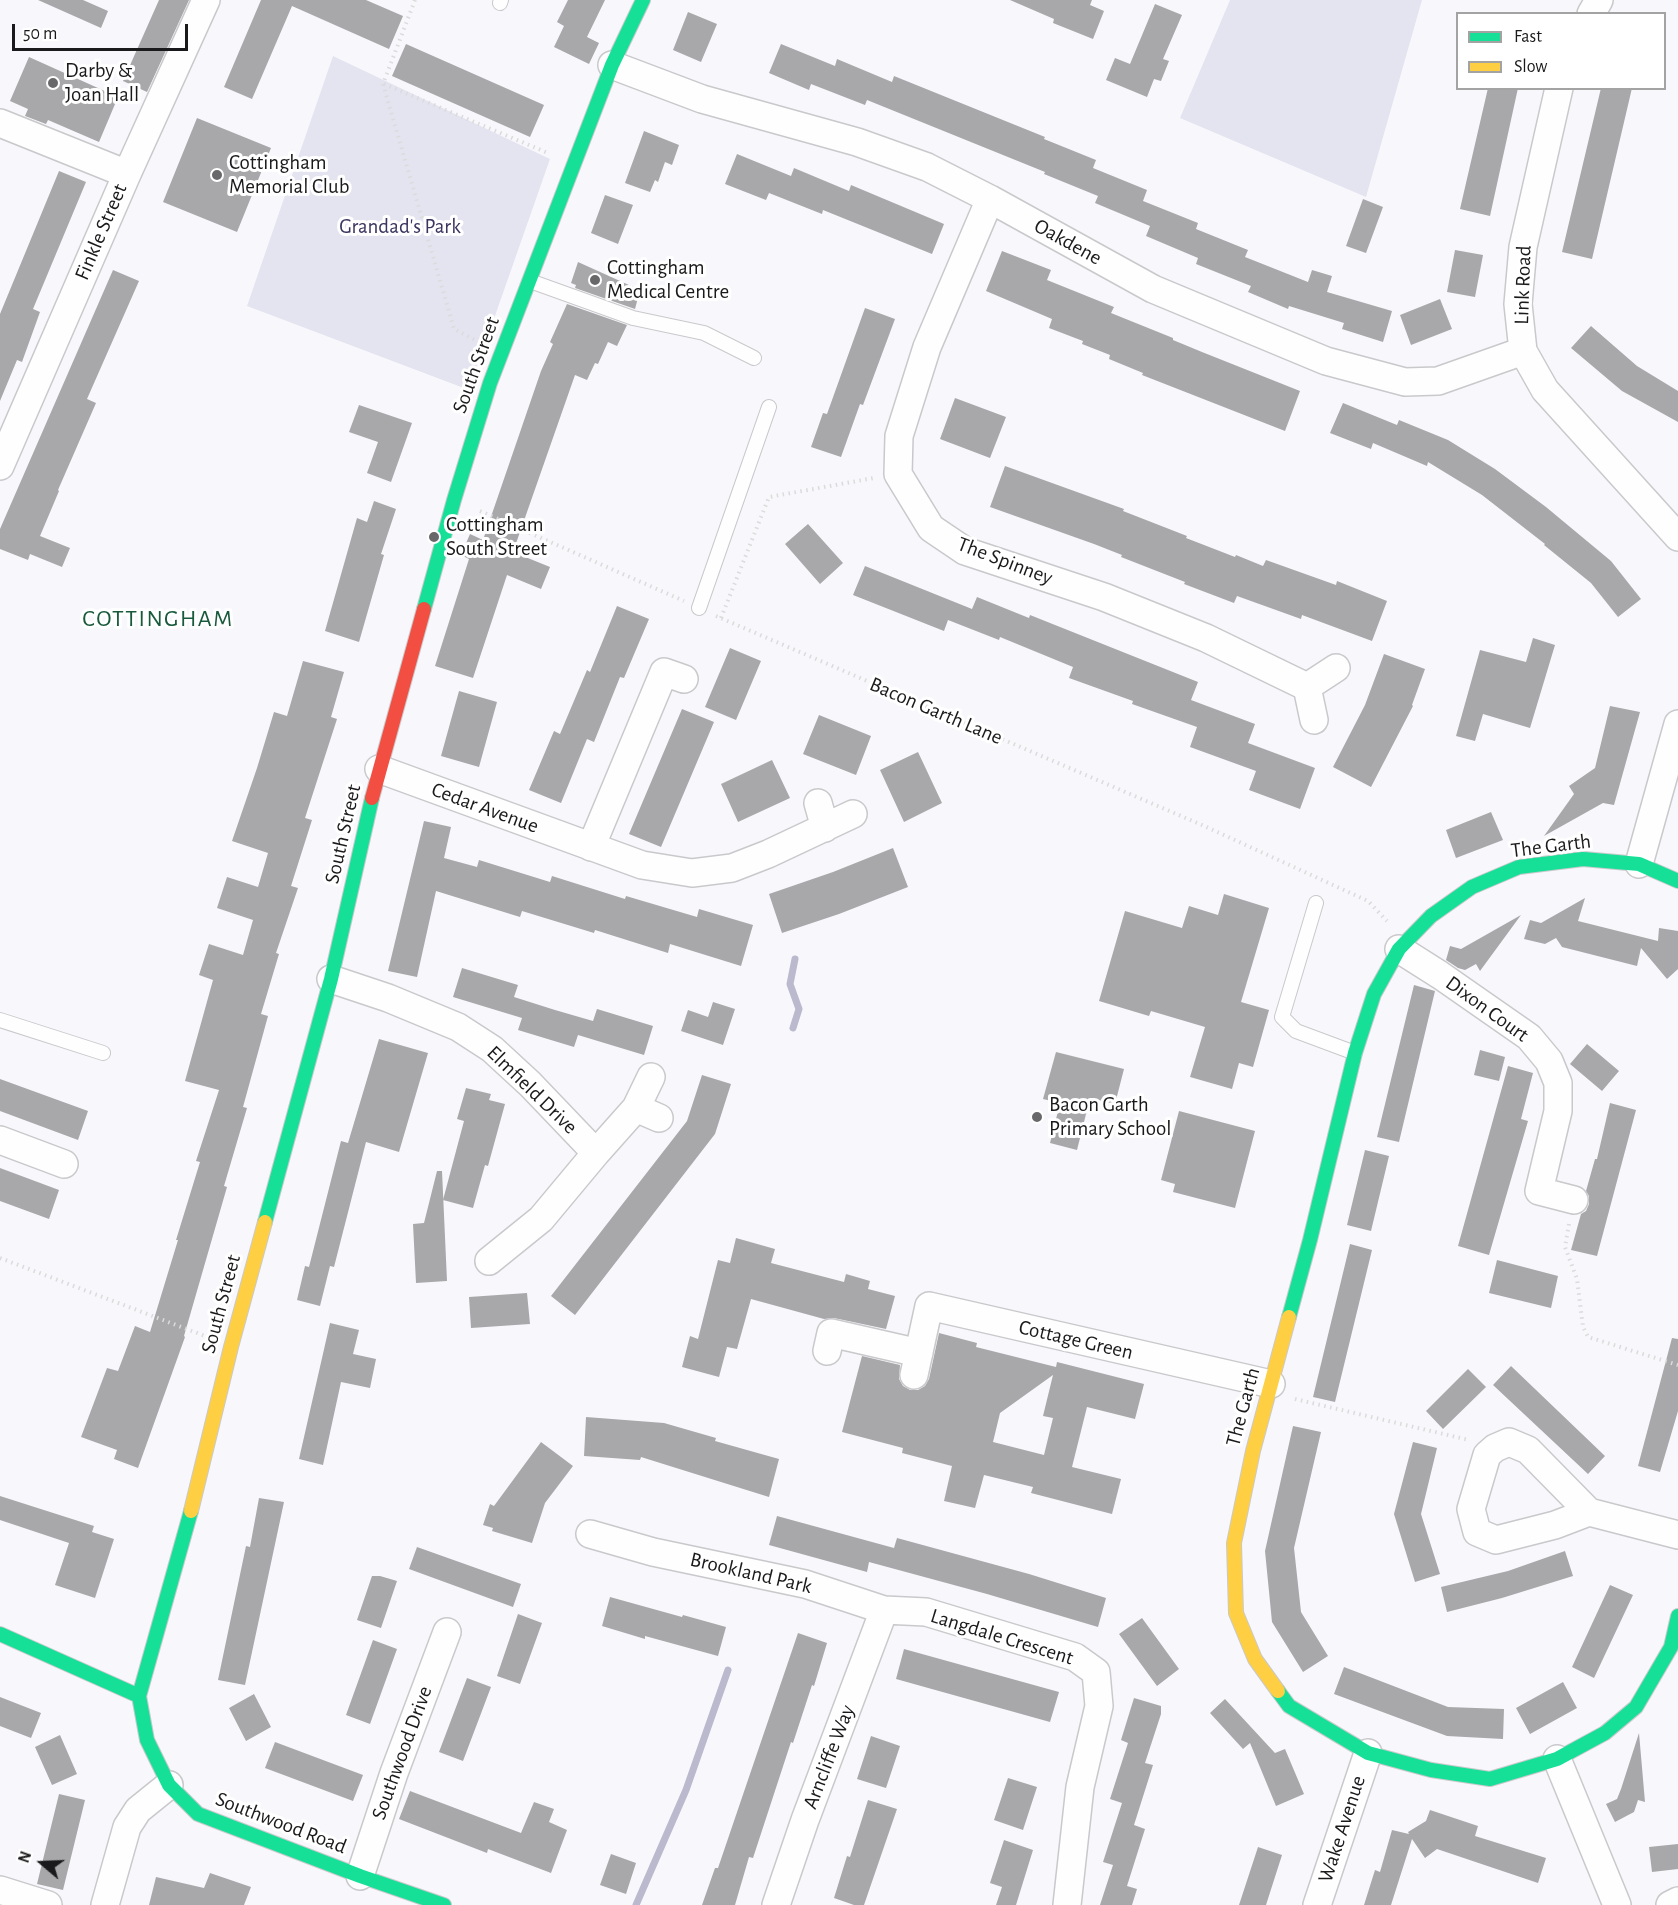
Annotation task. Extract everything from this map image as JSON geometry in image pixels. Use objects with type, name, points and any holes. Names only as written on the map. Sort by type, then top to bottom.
[{"type":"street","name":"Finkle Street","points":[[0,466],[127,174],[206,0]]},
{"type":"street","name":"South Street","points":[[139,1696],[199,1482],[231,1347],[331,979],[379,769],[454,500],[490,383],[612,65],[643,0]]},
{"type":"street","name":"Oakdene","points":[[612,65],[702,99],[857,142],[927,167],[1154,289],[1326,361],[1405,382],[1438,381],[1524,351]]},
{"type":"street","name":"Link Road","points":[[1559,90],[1522,247],[1518,304],[1524,351],[1545,390],[1678,537]]},
{"type":"street","points":[[0,123],[127,174]]},
{"type":"street","points":[[898,474],[899,436],[927,347],[990,199]]},
{"type":"street","name":"The Spinney","points":[[898,474],[931,528],[966,551],[1124,605],[1206,638],[1307,687]]},
{"type":"street","points":[[1314,720],[1307,687],[1336,668]]},
{"type":"street","points":[[591,847],[664,672],[684,679]]},
{"type":"street","points":[[1639,864],[1678,724]]},
{"type":"street","name":"Cedar Avenue","points":[[379,769],[642,865],[692,873],[732,868],[768,854],[821,815],[853,814]]},
{"type":"street","name":"The Garth","points":[[1678,881],[1639,864],[1583,859],[1519,867],[1472,887],[1431,916],[1402,945],[1374,994],[1355,1053],[1310,1240],[1253,1451],[1234,1543],[1236,1613],[1255,1659],[1288,1706],[1368,1753],[1431,1770],[1490,1779],[1557,1759],[1605,1733],[1636,1707],[1671,1647],[1678,1616]]},
{"type":"street","name":"Dixon Court","points":[[1402,945],[1440,975],[1529,1037],[1549,1061],[1558,1083],[1558,1110],[1539,1191],[1574,1200]]},
{"type":"street","name":"Elmfield Drive","points":[[331,979],[388,998],[458,1027],[492,1049],[530,1084],[596,1153]]},
{"type":"street","name":"Elmfield Drive","points":[[495,1248],[541,1219],[596,1153],[648,1113],[651,1077]]},
{"type":"street","points":[[0,1140],[64,1164]]},
{"type":"street","name":"Cottage Green","points":[[827,1351],[831,1333],[916,1364],[929,1306],[1270,1388]]},
{"type":"street","points":[[1589,1512],[1555,1525],[1496,1540],[1477,1532],[1471,1509],[1487,1455],[1495,1448],[1509,1442],[1528,1450],[1589,1512],[1678,1535]]},
{"type":"street","name":"Brookland Park","points":[[590,1534],[619,1531],[653,1552],[805,1584],[884,1610]]},
{"type":"street","name":"Arncliffe Way","points":[[776,1905],[809,1809],[884,1610]]},
{"type":"street","name":"Langdale Crescent","points":[[884,1610],[927,1612],[1075,1657],[1096,1672],[1099,1706],[1080,1787],[1067,1905]]},
{"type":"street","name":"Southwood Drive","points":[[360,1876],[394,1773],[447,1632]]},
{"type":"street","points":[[0,1634],[139,1696]]},
{"type":"street","name":"Southwood Road","points":[[139,1696],[147,1740],[169,1785],[198,1814],[360,1876],[444,1905]]},
{"type":"street","name":"Wake Avenue","points":[[1317,1905],[1368,1753]]},
{"type":"street","points":[[1557,1759],[1617,1905]]},
{"type":"street","points":[[105,1905],[127,1827],[138,1810],[169,1785]]},
{"type":"street","points":[[0,1890],[48,1905]]},
{"type":"street","points":[[1670,1905],[1678,1902]]},
{"type":"lane","points":[[530,281],[633,318],[704,333],[754,358]]},
{"type":"lane","points":[[699,608],[769,407]]},
{"type":"lane","points":[[1316,903],[1282,1017],[1296,1031],[1355,1053]]},
{"type":"lane","points":[[0,1020],[103,1053]]},
{"type":"path","points":[[415,0],[383,84],[454,328],[501,355]]},
{"type":"path","points":[[383,84],[575,164]]},
{"type":"path","points":[[721,618],[769,497],[898,474]]},
{"type":"path","name":"Bacon Garth Lane","points":[[454,500],[721,618],[1202,825],[1368,902],[1402,945]]},
{"type":"path","points":[[1574,1200],[1565,1247],[1577,1279],[1583,1327],[1588,1337],[1678,1365]]},
{"type":"path","points":[[0,1258],[231,1347]]},
{"type":"path","points":[[1270,1388],[1476,1442],[1487,1455]]},
{"type":"green space","points":[[1230,0],[1422,0],[1366,197],[1180,118]]},
{"type":"green space","name":"Grandad's Park","points":[[333,56],[550,159],[469,390],[247,306]]},
{"type":"building","points":[[38,0],[83,0],[108,11],[101,28]]},
{"type":"building","points":[[159,0],[189,0],[147,92],[123,81]]},
{"type":"building","points":[[261,0],[366,0],[403,16],[389,49],[292,6],[252,99],[224,87]]},
{"type":"building","points":[[568,0],[605,0],[587,37],[599,43],[589,64],[554,47],[564,26],[557,22]]},
{"type":"building","points":[[1010,0],[1092,0],[1090,5],[1104,11],[1093,39],[1053,23],[1054,19]]},
{"type":"building","points":[[1155,4],[1182,15],[1163,59],[1169,61],[1161,81],[1154,79],[1147,97],[1106,80],[1115,58],[1130,64]]},
{"type":"building","points":[[688,12],[717,24],[701,62],[673,50]]},
{"type":"building","points":[[406,44],[544,105],[530,137],[392,76]]},
{"type":"building","points":[[781,44],[835,66],[837,59],[892,82],[894,76],[1045,137],[1044,139],[1096,160],[1093,168],[1147,190],[1143,201],[1198,223],[1196,229],[1248,250],[1245,257],[1308,282],[1312,270],[1332,276],[1327,292],[1392,311],[1383,342],[1342,329],[1344,323],[1289,306],[1288,309],[1248,292],[1251,286],[1196,264],[1198,258],[1146,236],[1150,226],[1095,203],[1098,196],[1044,174],[1045,172],[867,100],[865,105],[811,84],[809,90],[769,73]]},
{"type":"building","name":"Darby & Joan Hall","points":[[29,57],[118,97],[99,142],[48,120],[46,124],[25,116],[28,109],[10,101]]},
{"type":"building","points":[[1488,90],[1518,90],[1490,216],[1460,209]]},
{"type":"building","points":[[1601,90],[1632,90],[1592,259],[1562,252]]},
{"type":"building","name":"Cottingham Memorial Club","points":[[197,118],[271,148],[237,232],[163,202]]},
{"type":"building","points":[[644,131],[679,145],[672,165],[665,162],[658,182],[655,180],[650,192],[625,183]]},
{"type":"building","points":[[737,154],[791,176],[794,168],[849,191],[851,185],[944,224],[932,254],[823,210],[822,214],[769,193],[766,200],[725,184]]},
{"type":"building","points":[[59,171],[86,182],[33,309],[40,312],[22,362],[17,360],[0,401],[0,314]]},
{"type":"building","points":[[605,195],[633,205],[618,244],[591,233]]},
{"type":"building","points":[[1363,199],[1383,207],[1366,253],[1346,246]]},
{"type":"building","points":[[1455,250],[1483,255],[1475,297],[1447,292]]},
{"type":"building","points":[[1002,251],[1051,270],[1047,280],[1114,307],[1111,313],[1300,391],[1285,431],[1142,375],[1143,373],[1109,359],[1110,355],[1082,344],[1083,341],[1049,328],[1052,319],[986,291]]},
{"type":"building","name":"Cottingham Medical Centre","points":[[578,262],[640,290],[635,309],[575,288],[576,285],[571,283]]},
{"type":"building","points":[[113,270],[139,281],[87,399],[96,403],[40,536],[70,548],[62,567],[30,554],[28,560],[0,549],[0,529]]},
{"type":"building","points":[[1440,299],[1452,329],[1411,345],[1400,315]]},
{"type":"building","points":[[567,304],[627,325],[617,346],[608,342],[598,364],[595,363],[587,380],[575,375],[513,552],[550,567],[541,589],[507,575],[473,678],[435,666],[469,559],[461,555],[470,534],[483,540],[541,371],[553,344],[550,342]]},
{"type":"building","points":[[865,308],[895,319],[841,457],[811,447],[823,413],[827,414]]},
{"type":"building","points":[[1591,326],[1637,366],[1678,391],[1678,422],[1622,391],[1571,348]]},
{"type":"building","points":[[955,398],[1006,417],[990,458],[940,439]]},
{"type":"building","points":[[1343,403],[1397,425],[1399,420],[1448,440],[1495,469],[1546,507],[1611,561],[1641,599],[1618,617],[1591,583],[1482,495],[1428,462],[1427,466],[1373,443],[1371,449],[1330,433]]},
{"type":"building","points":[[359,405],[412,423],[391,482],[367,473],[378,442],[349,432]]},
{"type":"building","points":[[1005,466],[1124,509],[1123,511],[1235,557],[1236,555],[1263,566],[1266,560],[1336,585],[1337,581],[1387,601],[1372,641],[1302,615],[1301,619],[1237,596],[1234,603],[1121,557],[1122,555],[990,507]]},
{"type":"building","points":[[374,501],[396,509],[381,554],[384,555],[359,642],[325,631],[357,518],[367,522]]},
{"type":"building","points":[[808,524],[843,563],[820,584],[785,544]]},
{"type":"building","points":[[865,566],[972,609],[977,597],[1029,618],[1030,615],[1198,682],[1191,700],[1255,724],[1248,743],[1315,768],[1300,809],[1249,790],[1256,771],[1190,747],[1197,727],[1069,678],[1073,667],[1000,637],[999,640],[948,620],[944,631],[853,595]]},
{"type":"building","points":[[617,606],[649,619],[624,678],[620,677],[594,742],[587,739],[561,803],[529,790],[554,731],[560,734],[587,670],[590,672]]},
{"type":"building","points":[[1533,638],[1555,645],[1530,728],[1483,714],[1475,741],[1456,736],[1480,650],[1526,662]]},
{"type":"building","points":[[730,648],[761,661],[736,720],[705,707]]},
{"type":"building","points":[[1384,654],[1425,669],[1413,706],[1371,787],[1333,767],[1365,705]]},
{"type":"building","points":[[303,661],[344,672],[331,717],[337,719],[305,818],[312,820],[291,886],[298,888],[276,953],[279,954],[261,1014],[268,1016],[243,1107],[247,1108],[224,1186],[227,1187],[185,1337],[138,1468],[114,1459],[117,1450],[81,1437],[107,1368],[118,1371],[135,1326],[150,1332],[178,1240],[176,1240],[200,1162],[196,1161],[219,1090],[185,1081],[213,980],[199,975],[209,944],[243,955],[253,920],[217,908],[227,877],[258,887],[268,853],[232,841],[274,712],[287,716]]},
{"type":"building","points":[[459,691],[497,702],[479,767],[441,756]]},
{"type":"building","points":[[1610,706],[1640,712],[1614,805],[1603,803],[1544,836],[1574,794],[1569,786],[1595,768]]},
{"type":"building","points":[[682,709],[714,722],[661,847],[629,834]]},
{"type":"building","points":[[819,715],[871,736],[856,775],[803,754]]},
{"type":"building","points":[[918,752],[942,803],[904,822],[880,770]]},
{"type":"building","points":[[772,760],[790,798],[738,822],[721,784]]},
{"type":"building","points":[[1491,812],[1503,840],[1456,858],[1446,830]]},
{"type":"building","points":[[424,821],[451,827],[444,858],[477,867],[479,860],[550,882],[552,876],[625,899],[626,896],[697,917],[699,909],[753,925],[741,966],[670,944],[668,953],[595,930],[594,933],[522,911],[520,917],[436,891],[417,977],[388,971]]},
{"type":"building","points":[[893,848],[908,887],[782,933],[769,894]]},
{"type":"building","points":[[1224,894],[1269,908],[1241,1002],[1269,1010],[1253,1067],[1239,1063],[1232,1089],[1190,1077],[1205,1027],[1151,1011],[1149,1016],[1099,1001],[1125,911],[1182,928],[1189,906],[1218,915]]},
{"type":"building","points":[[1585,898],[1578,921],[1658,941],[1659,928],[1678,931],[1678,969],[1667,979],[1641,948],[1637,966],[1562,947],[1556,938],[1545,944],[1524,939],[1530,920],[1541,923]]},
{"type":"building","points":[[1521,915],[1480,971],[1476,964],[1465,970],[1446,960],[1450,946],[1461,949]]},
{"type":"building","points":[[462,968],[518,985],[514,997],[555,1010],[593,1021],[597,1009],[653,1026],[644,1055],[578,1035],[574,1047],[518,1030],[522,1018],[453,997]]},
{"type":"building","points":[[1414,985],[1435,991],[1399,1142],[1377,1137]]},
{"type":"building","points":[[713,1002],[735,1009],[723,1045],[681,1031],[688,1010],[708,1017]]},
{"type":"building","points":[[379,1039],[428,1053],[399,1152],[366,1142],[334,1267],[330,1266],[320,1306],[297,1300],[305,1266],[309,1267],[341,1141],[348,1143]]},
{"type":"building","points":[[1587,1044],[1619,1071],[1602,1091],[1570,1064]]},
{"type":"building","points":[[1480,1050],[1505,1057],[1499,1081],[1474,1075]]},
{"type":"building","points":[[1056,1052],[1124,1069],[1115,1104],[1090,1098],[1077,1150],[1050,1143],[1060,1103],[1043,1099]]},
{"type":"building","points":[[1508,1066],[1533,1073],[1521,1119],[1528,1121],[1489,1255],[1458,1246]]},
{"type":"building","points":[[702,1075],[731,1084],[715,1134],[575,1315],[551,1296],[687,1121]]},
{"type":"building","points":[[0,1079],[88,1111],[78,1140],[0,1111]]},
{"type":"building","points":[[466,1088],[491,1094],[489,1100],[505,1104],[488,1166],[485,1165],[473,1208],[443,1200],[464,1121],[457,1119]]},
{"type":"building","points":[[1610,1103],[1636,1110],[1597,1256],[1571,1250],[1581,1214],[1586,1211],[1589,1204],[1586,1191],[1595,1159],[1597,1159]]},
{"type":"building","points":[[1179,1111],[1255,1131],[1235,1208],[1173,1192],[1175,1184],[1161,1180]]},
{"type":"building","points":[[1365,1150],[1389,1156],[1371,1231],[1347,1225]]},
{"type":"building","points":[[0,1168],[59,1190],[49,1219],[0,1201]]},
{"type":"building","points":[[437,1171],[442,1171],[447,1281],[416,1283],[413,1224],[424,1223]]},
{"type":"building","points":[[736,1238],[775,1249],[771,1263],[844,1282],[846,1274],[870,1281],[868,1289],[895,1296],[886,1329],[834,1318],[824,1319],[751,1299],[737,1349],[727,1347],[719,1377],[682,1367],[690,1336],[698,1339],[718,1260],[730,1263]]},
{"type":"building","points":[[1350,1244],[1372,1250],[1335,1402],[1313,1397]]},
{"type":"building","points":[[1497,1260],[1558,1276],[1551,1308],[1489,1293]]},
{"type":"building","points":[[527,1293],[530,1324],[471,1328],[469,1297]]},
{"type":"building","points":[[330,1323],[359,1330],[353,1354],[376,1359],[370,1388],[341,1382],[323,1465],[299,1459]]},
{"type":"building","points":[[939,1333],[977,1343],[976,1347],[1056,1367],[1057,1362],[1144,1384],[1135,1419],[1087,1407],[1072,1467],[1121,1479],[1112,1514],[1031,1493],[1033,1487],[984,1475],[975,1508],[944,1501],[952,1466],[902,1453],[903,1448],[842,1432],[862,1356],[900,1365],[899,1379],[903,1386],[910,1390],[918,1390],[925,1386],[929,1379]],"holes":[[[1053,1375],[1043,1416],[1053,1418],[1044,1455],[993,1442],[1000,1413]]]},
{"type":"building","points":[[1672,1338],[1678,1339],[1678,1411],[1660,1472],[1638,1466]]},
{"type":"building","points":[[1511,1366],[1605,1456],[1588,1474],[1493,1385]]},
{"type":"building","points":[[1468,1369],[1486,1387],[1443,1429],[1426,1411]]},
{"type":"building","points":[[586,1417],[664,1423],[716,1438],[715,1441],[779,1459],[769,1497],[641,1457],[640,1460],[584,1456]]},
{"type":"building","points":[[1293,1426],[1321,1432],[1294,1548],[1301,1612],[1328,1656],[1303,1672],[1272,1622],[1265,1551]]},
{"type":"building","points":[[541,1442],[573,1466],[545,1503],[532,1543],[492,1531],[493,1528],[483,1525],[490,1504],[494,1506]]},
{"type":"building","points":[[1413,1442],[1437,1448],[1421,1514],[1440,1574],[1415,1582],[1394,1514]]},
{"type":"building","points":[[0,1496],[94,1526],[92,1532],[114,1539],[95,1598],[55,1585],[69,1543],[0,1520]]},
{"type":"building","points":[[259,1498],[284,1502],[245,1685],[218,1680],[246,1546],[250,1547]]},
{"type":"building","points":[[777,1516],[894,1548],[897,1538],[1029,1574],[1106,1598],[1098,1627],[869,1562],[867,1572],[769,1545]]},
{"type":"building","points":[[417,1547],[521,1584],[513,1607],[409,1569]]},
{"type":"building","points":[[1565,1551],[1573,1576],[1447,1612],[1441,1587],[1508,1571]]},
{"type":"building","points":[[372,1576],[397,1581],[381,1628],[357,1620]]},
{"type":"building","points":[[1610,1585],[1633,1595],[1594,1678],[1572,1667]]},
{"type":"building","points":[[610,1597],[726,1627],[718,1656],[645,1636],[645,1639],[602,1626]]},
{"type":"building","points":[[518,1614],[542,1623],[520,1684],[497,1676]]},
{"type":"building","points":[[1142,1618],[1179,1669],[1157,1686],[1119,1634]]},
{"type":"building","points":[[798,1633],[827,1643],[814,1686],[812,1685],[793,1743],[791,1742],[753,1858],[749,1857],[735,1905],[702,1905],[715,1868],[718,1868]]},
{"type":"building","points":[[373,1640],[397,1649],[370,1724],[346,1715]]},
{"type":"building","points":[[904,1649],[1059,1692],[1050,1722],[896,1679]]},
{"type":"building","points":[[1344,1667],[1448,1707],[1504,1709],[1503,1739],[1447,1736],[1334,1694]]},
{"type":"building","points":[[467,1678],[491,1687],[463,1761],[439,1752]]},
{"type":"building","points":[[1563,1682],[1577,1708],[1530,1734],[1516,1708]]},
{"type":"building","points":[[254,1694],[271,1727],[246,1741],[229,1708]]},
{"type":"building","points":[[0,1697],[41,1713],[31,1738],[0,1726]]},
{"type":"building","points":[[1134,1698],[1161,1706],[1161,1714],[1145,1763],[1153,1765],[1134,1825],[1145,1829],[1127,1886],[1137,1889],[1132,1905],[1100,1905],[1113,1865],[1103,1862],[1122,1803],[1110,1799],[1128,1743],[1121,1740]]},
{"type":"building","points":[[1225,1699],[1275,1753],[1285,1749],[1304,1794],[1276,1806],[1250,1743],[1243,1749],[1210,1713]]},
{"type":"building","points":[[1639,1733],[1645,1802],[1638,1800],[1634,1812],[1615,1822],[1606,1804],[1617,1799]]},
{"type":"building","points":[[60,1735],[77,1774],[52,1785],[35,1747]]},
{"type":"building","points":[[871,1736],[900,1746],[886,1788],[857,1779]]},
{"type":"building","points":[[275,1742],[363,1775],[353,1801],[265,1768]]},
{"type":"building","points":[[1008,1778],[1037,1787],[1023,1830],[994,1820]]},
{"type":"building","points":[[410,1791],[521,1833],[534,1802],[554,1809],[549,1822],[567,1830],[551,1873],[488,1849],[487,1853],[399,1819]]},
{"type":"building","points":[[59,1794],[85,1800],[63,1890],[37,1884]]},
{"type":"building","points":[[868,1800],[897,1809],[864,1905],[854,1905],[834,1898]]},
{"type":"building","points":[[1430,1810],[1478,1826],[1475,1836],[1546,1858],[1538,1883],[1437,1849],[1425,1858],[1412,1839],[1391,1905],[1364,1905],[1375,1870],[1380,1872],[1392,1830],[1409,1834],[1408,1832],[1426,1821]]},
{"type":"building","points":[[1004,1840],[1033,1850],[1016,1905],[996,1905],[1002,1887],[990,1883]]},
{"type":"building","points":[[1678,1844],[1678,1869],[1652,1872],[1649,1847]]},
{"type":"building","points":[[1258,1847],[1282,1855],[1266,1905],[1239,1905]]},
{"type":"building","points":[[611,1854],[636,1863],[626,1894],[600,1885]]},
{"type":"building","points":[[210,1873],[251,1887],[244,1905],[149,1905],[156,1877],[204,1888]]},
{"type":"waterway","points":[[793,1028],[799,1009],[790,984],[795,959]]},
{"type":"waterway","points":[[636,1905],[686,1790],[728,1670]]},
{"type":"traffic: fast","points":[[424,609],[490,383],[612,65],[643,0]]},
{"type":"traffic: fast","points":[[265,1222],[331,979],[372,798]]},
{"type":"traffic: fast","points":[[1289,1317],[1355,1053],[1374,994],[1399,949],[1431,916],[1472,887],[1519,867],[1583,859],[1639,864],[1678,881]]},
{"type":"traffic: fast","points":[[191,1511],[139,1696],[147,1740],[169,1785],[198,1814],[360,1876],[444,1905]]},
{"type":"traffic: fast","points":[[1278,1691],[1289,1706],[1368,1753],[1431,1770],[1490,1779],[1557,1759],[1605,1733],[1636,1707],[1671,1647],[1678,1616]]},
{"type":"traffic: fast","points":[[0,1634],[139,1696]]},
{"type":"traffic: slow","points":[[191,1511],[231,1347],[265,1222]]},
{"type":"traffic: slow","points":[[1278,1691],[1255,1659],[1236,1613],[1234,1543],[1253,1451],[1289,1317]]},
{"type":"traffic: jam","points":[[372,798],[424,609]]},
{"type":"place","name":"Darby & Joan Hall","points":[[53,83]]},
{"type":"place","name":"Cottingham Memorial Club","points":[[217,175]]},
{"type":"place","name":"Cottingham Medical Centre","points":[[595,280]]},
{"type":"place","name":"Cottingham South Street","points":[[434,537]]},
{"type":"place","name":"Bacon Garth Primary School","points":[[1037,1117]]},
{"type":"district","name":"COTTINGHAM","points":[[158,619]]}]
